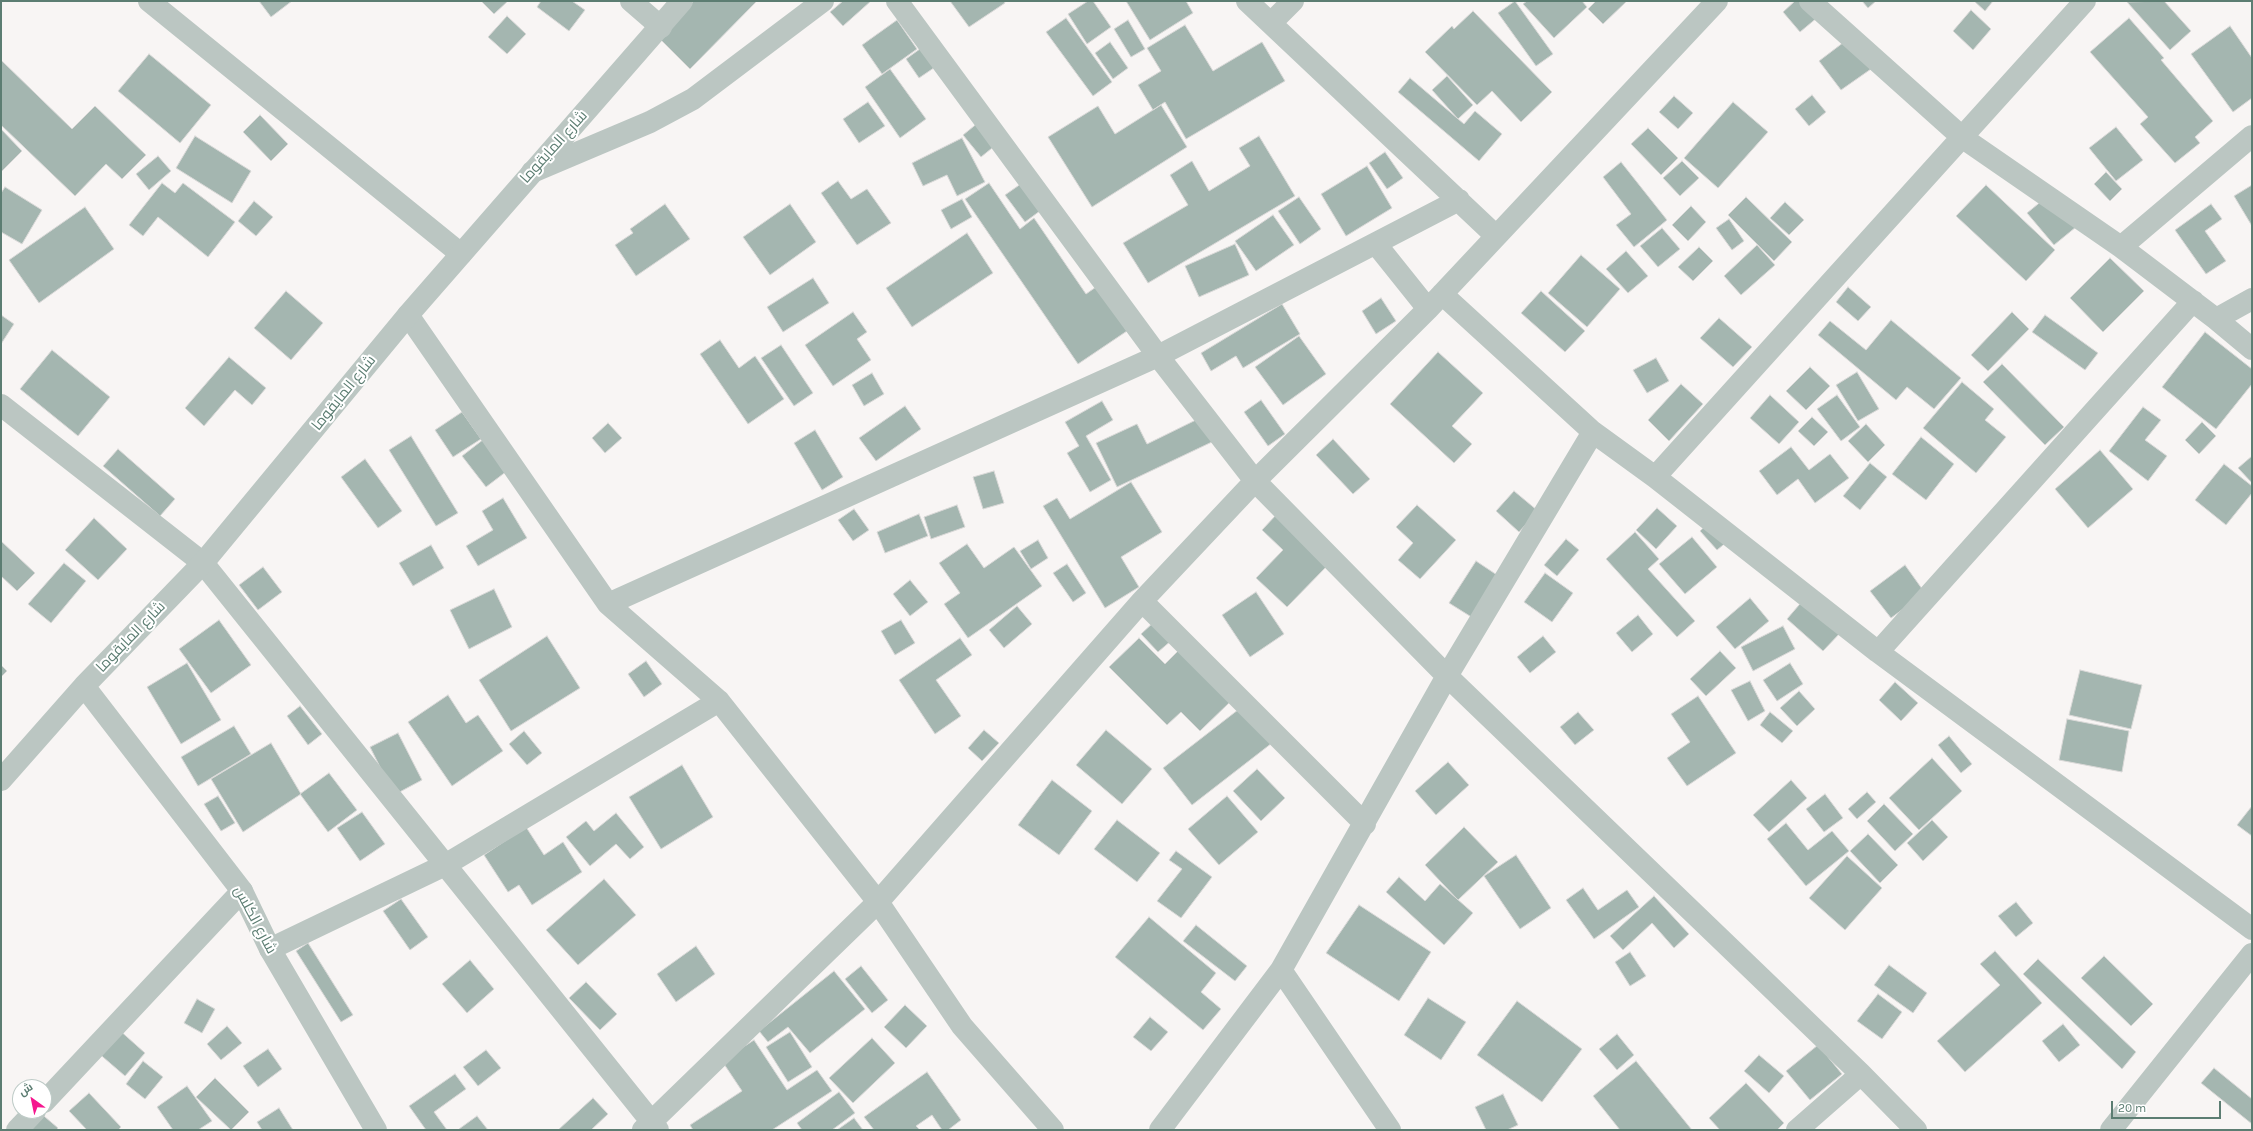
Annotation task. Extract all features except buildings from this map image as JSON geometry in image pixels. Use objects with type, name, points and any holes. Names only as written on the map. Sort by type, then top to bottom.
[{"type":"street","points":[[149,1],[461,254]]},
{"type":"street","points":[[631,1],[661,27]]},
{"type":"street","name":"شارع المايقوما","points":[[1,780],[84,686],[203,563],[408,314],[661,27],[682,1]]},
{"type":"street","points":[[532,172],[635,128],[692,99],[822,1]]},
{"type":"street","points":[[897,1],[1158,356],[1254,481],[1447,676],[1861,1074],[1916,1130]]},
{"type":"street","points":[[1247,1],[1496,236]]},
{"type":"street","points":[[1271,23],[1293,1]]},
{"type":"street","points":[[1,405],[203,563],[445,864],[651,1127],[878,902],[1142,601],[1254,481],[1435,302],[1717,1]]},
{"type":"street","points":[[1810,1],[1963,138],[2121,247],[2193,301],[2252,349]]},
{"type":"street","points":[[1655,477],[1963,138],[2085,1]]},
{"type":"street","points":[[2121,247],[2252,136]]},
{"type":"street","points":[[608,604],[1158,356],[1459,200]]},
{"type":"street","points":[[1376,244],[1435,302],[1594,432],[1655,477],[1878,652],[2252,929]]},
{"type":"street","points":[[2216,319],[2252,299]]},
{"type":"street","points":[[1878,652],[2193,301]]},
{"type":"street","points":[[408,314],[608,604],[719,701],[878,902],[962,1026],[1053,1130]]},
{"type":"street","points":[[1160,1130],[1282,970],[1447,676],[1594,432]]},
{"type":"street","points":[[1142,601],[1365,824]]},
{"type":"street","name":"شارع الكلس","points":[[84,686],[242,891],[270,949],[376,1130]]},
{"type":"street","points":[[270,949],[445,864],[719,701]]},
{"type":"street","points":[[52,1093],[242,891]]},
{"type":"street","points":[[2111,1130],[2252,954]]},
{"type":"street","points":[[1282,970],[1390,1130]]},
{"type":"street","points":[[1797,1130],[1861,1074]]},
{"type":"street","points":[[18,1130],[28,1119]]}]
